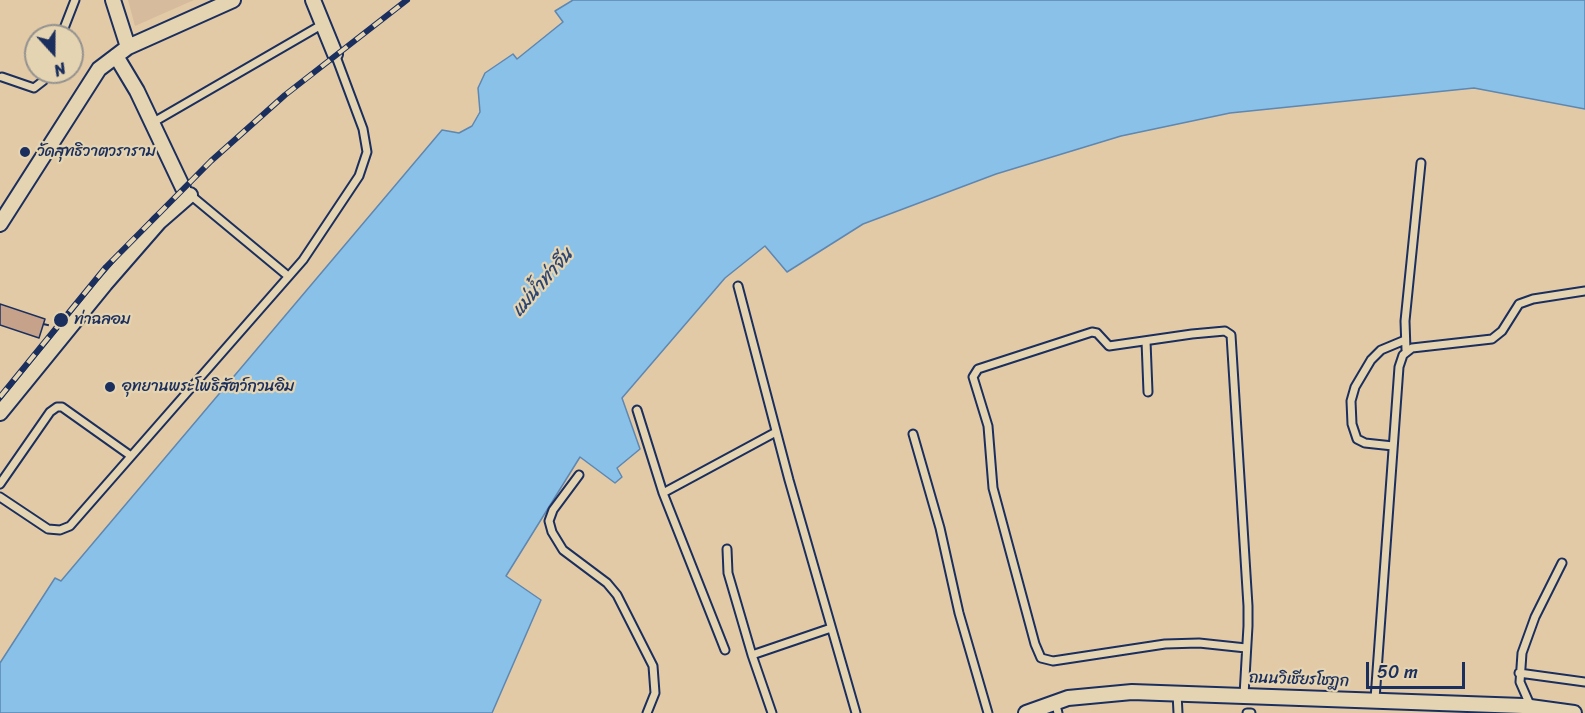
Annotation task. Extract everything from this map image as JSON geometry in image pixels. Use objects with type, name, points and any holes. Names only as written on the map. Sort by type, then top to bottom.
[{"type":"street","points":[[0,413],[105,284],[187,191],[152,123],[122,51],[113,0]]},
{"type":"street","points":[[0,224],[88,82],[99,69],[122,51],[233,0]]},
{"type":"street","points":[[313,0],[335,54]]},
{"type":"street","name":"ถนนวิเชียรโชฎก","points":[[1026,713],[1056,707],[1097,694],[1177,693],[1376,699],[1441,708],[1482,704],[1574,713]]},
{"type":"lane","points":[[66,24],[75,0]]},
{"type":"lane","points":[[152,123],[323,24]]},
{"type":"lane","points":[[0,497],[48,529],[60,530],[70,526],[303,260],[359,176],[367,152],[363,129],[335,54]]},
{"type":"lane","points":[[2,77],[34,88],[39,84]]},
{"type":"lane","points":[[1376,699],[1399,367],[1406,350],[1421,163]]},
{"type":"lane","points":[[187,191],[288,276]]},
{"type":"lane","points":[[738,286],[776,432],[856,713]]},
{"type":"lane","points":[[1406,350],[1423,346],[1492,339],[1502,331],[1519,304],[1533,299],[1585,291]]},
{"type":"lane","points":[[1244,695],[1246,648],[1247,594],[1234,342],[1231,335],[1225,331],[1109,346],[1097,333],[1085,334],[978,369],[973,377],[988,426],[993,488],[1035,644],[1041,658],[1053,662],[1165,644],[1198,643],[1246,648]]},
{"type":"lane","points":[[1393,446],[1365,443],[1358,439],[1352,424],[1351,401],[1355,387],[1371,360],[1381,350],[1405,340]]},
{"type":"lane","points":[[1146,341],[1148,392]]},
{"type":"lane","points":[[0,484],[50,412],[57,407],[62,407],[131,456]]},
{"type":"lane","points":[[637,410],[663,493],[725,650]]},
{"type":"lane","points":[[663,493],[776,432]]},
{"type":"lane","points":[[913,434],[940,528],[959,614],[988,713]]},
{"type":"lane","points":[[579,475],[553,510],[549,521],[552,532],[563,550],[607,583],[627,613],[652,666],[655,693],[647,713]]},
{"type":"lane","points":[[727,549],[728,573],[772,713]]},
{"type":"lane","points":[[1527,707],[1519,673],[1527,637],[1562,563]]},
{"type":"lane","points":[[752,655],[831,628]]},
{"type":"lane","points":[[1519,673],[1585,682]]},
{"type":"lane","points":[[1177,693],[1178,713]]},
{"type":"shaded area","points":[[128,0],[194,0],[135,26]]},
{"type":"water","name":"แม่น้ำท่าจีน","points":[[573,0],[1585,0],[1585,109],[1474,88],[1230,113],[1121,136],[996,174],[863,224],[787,272],[765,246],[725,278],[622,398],[640,449],[617,468],[622,477],[615,483],[580,457],[506,576],[541,600],[492,713],[0,713],[0,663],[55,578],[61,581],[442,130],[459,133],[472,126],[480,112],[478,88],[485,73],[513,54],[517,59],[563,22],[555,11]]},
{"type":"building","points":[[0,304],[45,319],[39,338],[0,325]]},
{"type":"railway","points":[[0,397],[106,267],[211,161],[285,95],[407,0]]},
{"type":"place","name":"วัดสุทธิวาตวราราม","points":[[25,152]]},
{"type":"place","name":"ท่าฉลอม","points":[[61,320]]},
{"type":"place","name":"อุทยานพระโพธิสัตว์กวนอิม","points":[[110,387]]}]
